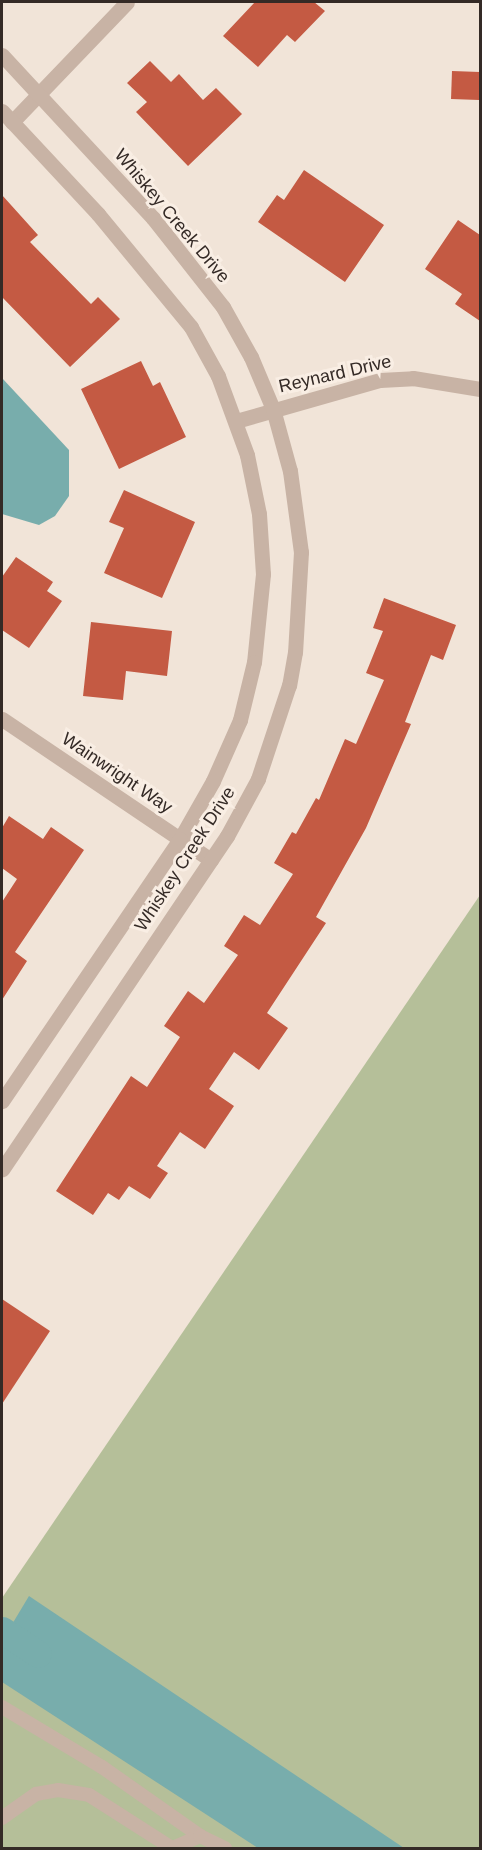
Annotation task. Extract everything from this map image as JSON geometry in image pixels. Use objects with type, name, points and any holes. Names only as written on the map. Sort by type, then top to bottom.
[{"type":"street","points":[[7,116],[38,95],[128,2]]},
{"type":"street","name":"Whiskey Creek Drive","points":[[2,55],[153,218],[207,284],[251,357],[273,409],[290,471],[302,552],[295,652],[281,717],[258,779],[211,860],[2,1169]]},
{"type":"street","name":"Whiskey Creek Drive","points":[[2,1101],[180,839],[213,781],[240,720],[256,651],[263,574],[260,526],[247,455],[218,376],[175,303],[7,116]]},
{"type":"street","name":"Reynard Drive","points":[[236,421],[380,380],[412,378],[480,389]]},
{"type":"street","name":"Wainwright Way","points":[[2,720],[211,860]]},
{"type":"lane","points":[[2,1707],[102,1767],[200,1836],[225,1848]]},
{"type":"lane","points":[[2,1818],[36,1794],[58,1790],[89,1795],[172,1848],[200,1836]]},
{"type":"green space","points":[[480,895],[480,1848],[2,1848],[2,1598]]},
{"type":"water","points":[[2,378],[69,450],[69,496],[55,516],[39,525],[2,514]]},
{"type":"water","points":[[29,1596],[404,1848],[258,1848],[2,1682],[2,1641]]},
{"type":"building","points":[[255,2],[314,2],[325,11],[295,42],[287,35],[258,67],[223,36]]},
{"type":"building","points":[[150,61],[171,82],[179,74],[203,100],[216,88],[242,114],[188,166],[136,112],[147,102],[127,83]]},
{"type":"building","points":[[452,71],[480,72],[479,100],[451,99]]},
{"type":"building","points":[[304,170],[384,225],[345,282],[258,222],[277,195],[284,200]]},
{"type":"building","points":[[2,195],[38,235],[30,242],[91,304],[98,297],[120,319],[70,367],[2,297]]},
{"type":"building","points":[[458,220],[480,235],[480,321],[455,304],[462,294],[425,269]]},
{"type":"building","points":[[141,361],[153,386],[160,382],[186,437],[119,469],[81,389]]},
{"type":"building","points":[[124,490],[195,522],[162,598],[104,573],[124,528],[109,522]]},
{"type":"building","points":[[16,557],[53,582],[47,591],[62,601],[29,648],[2,630],[2,577]]},
{"type":"building","points":[[384,598],[456,625],[443,660],[431,655],[405,722],[411,724],[366,828],[316,917],[326,923],[267,1013],[288,1028],[259,1070],[234,1052],[209,1089],[234,1106],[205,1149],[180,1132],[157,1166],[168,1173],[150,1199],[129,1186],[119,1200],[108,1193],[93,1215],[56,1191],[131,1076],[147,1087],[180,1037],[164,1026],[188,991],[204,1003],[238,955],[224,946],[244,915],[260,925],[293,874],[274,863],[292,832],[296,834],[316,798],[319,800],[345,739],[356,744],[384,680],[366,673],[383,631],[373,628]]},
{"type":"building","points":[[91,622],[172,631],[167,676],[126,671],[123,700],[83,696]]},
{"type":"building","points":[[9,816],[43,839],[51,827],[84,850],[15,952],[27,961],[2,1000],[2,902],[17,879],[2,868],[2,828]]},
{"type":"building","points":[[2,1299],[50,1331],[2,1404]]},
{"type":"waterway","points":[[2,1630],[38,1654]]}]
